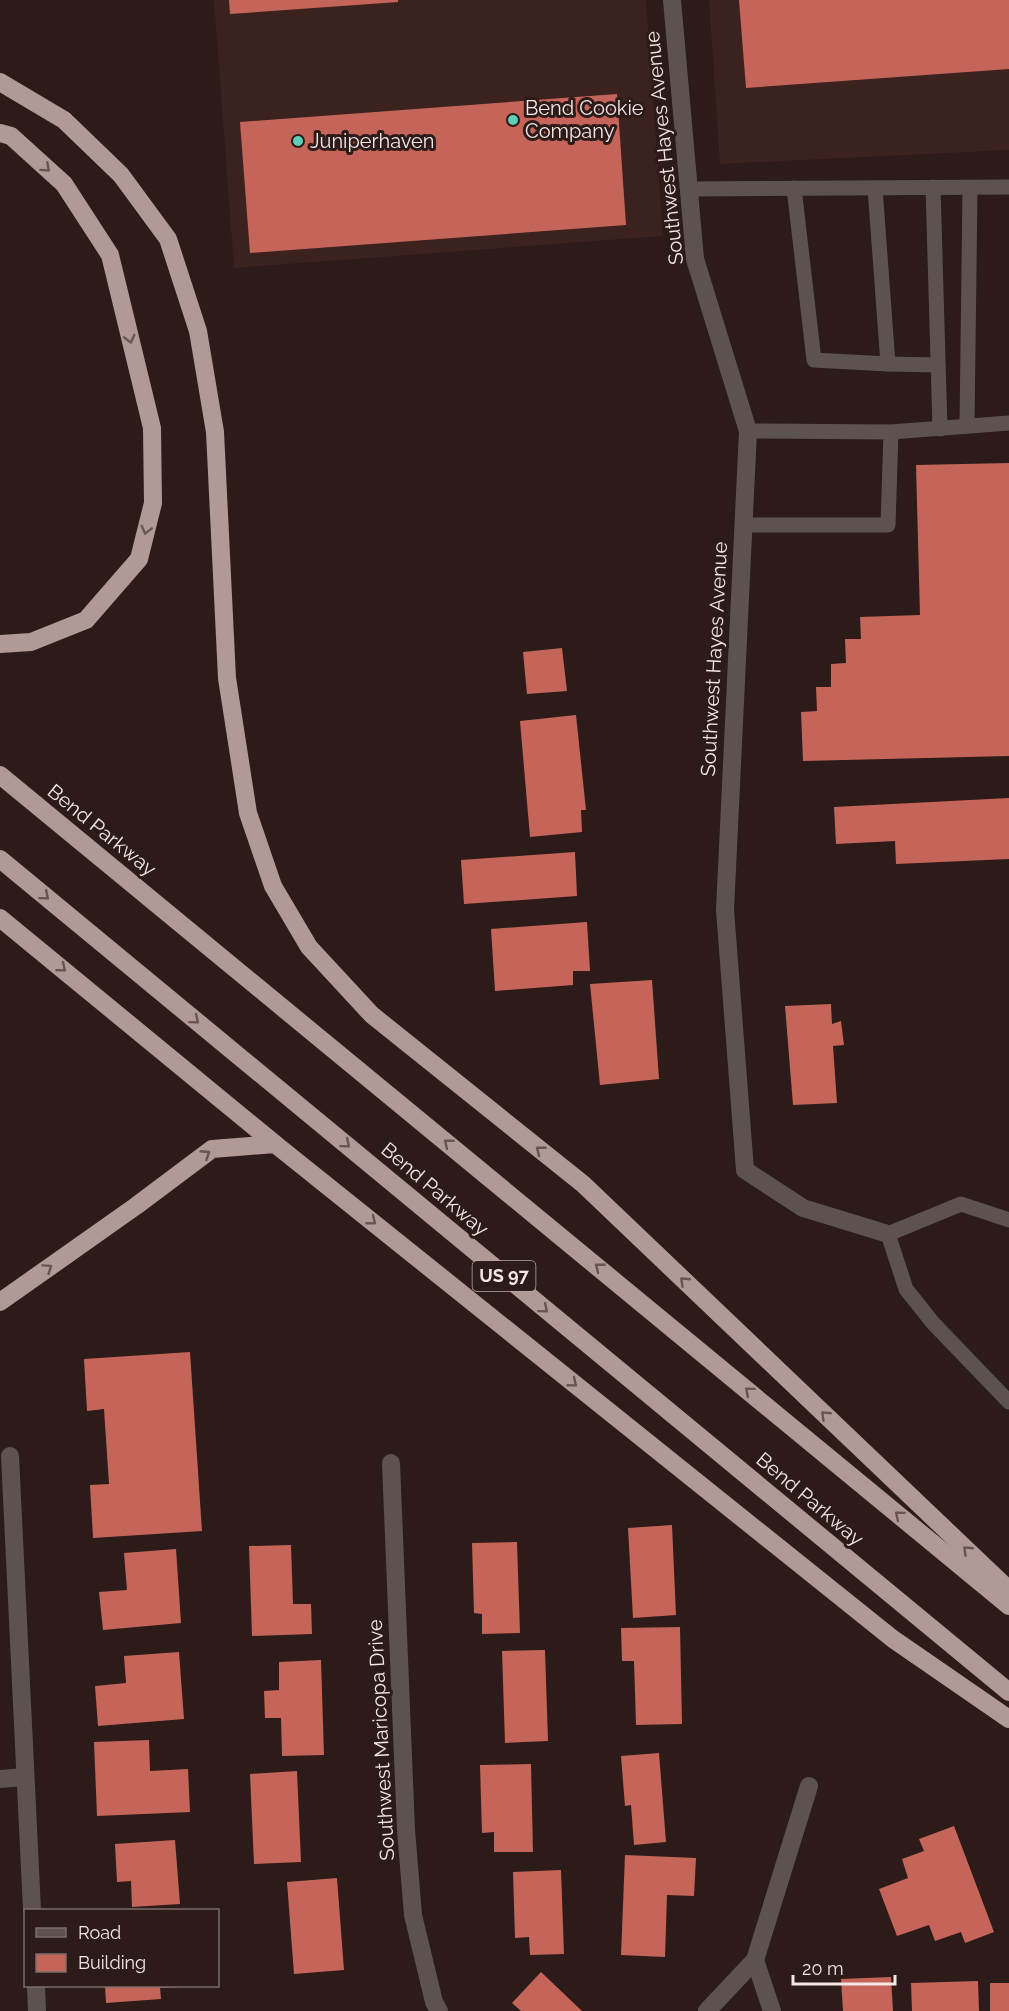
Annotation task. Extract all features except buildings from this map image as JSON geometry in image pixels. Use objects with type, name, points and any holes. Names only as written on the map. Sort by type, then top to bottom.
[{"type":"highway","points":[[0,82],[64,120],[122,175],[168,239],[198,331],[215,432],[227,678],[248,813],[273,886],[309,947],[372,1015],[583,1184],[1009,1590]]},
{"type":"highway","points":[[0,133],[11,136],[64,184],[110,255],[152,428],[153,503],[139,559],[86,620],[31,642],[0,644]]},
{"type":"highway","name":"Bend Parkway","points":[[0,775],[1009,1606]]},
{"type":"highway","name":"Bend Parkway","points":[[0,859],[1009,1692]]},
{"type":"highway","points":[[0,918],[275,1144],[893,1639],[1009,1719]]},
{"type":"highway","points":[[0,1302],[212,1149],[275,1144]]},
{"type":"street","name":"Southwest Hayes Avenue","points":[[672,0],[695,260],[748,431],[725,910],[746,1170],[803,1208],[888,1234]]},
{"type":"street","points":[[10,1456],[32,1909]]},
{"type":"street","name":"Southwest Maricopa Drive","points":[[391,1463],[406,1830],[413,1915],[434,2002],[439,2011]]},
{"type":"street","points":[[0,1779],[25,1777]]},
{"type":"street","points":[[707,2011],[755,1960],[809,1786]]},
{"type":"street","points":[[755,1960],[772,2011]]},
{"type":"street","points":[[36,1987],[38,2011]]},
{"type":"lane","points":[[689,189],[1009,187]]},
{"type":"lane","points":[[794,188],[813,360],[938,365]]},
{"type":"lane","points":[[874,188],[888,364]]},
{"type":"lane","points":[[933,188],[940,429]]},
{"type":"lane","points":[[967,426],[970,188]]},
{"type":"lane","points":[[748,431],[891,432],[1009,423]]},
{"type":"lane","points":[[744,525],[888,525],[891,432]]},
{"type":"lane","points":[[1009,1220],[961,1204],[888,1234],[906,1289],[933,1323],[1009,1402]]},
{"type":"shaded area","points":[[214,0],[646,0],[663,236],[234,268]]},
{"type":"shaded area","points":[[709,0],[1009,0],[1009,150],[720,164]]},
{"type":"place","name":"Bend Cookie Company","points":[[513,120]]},
{"type":"place","name":"Juniperhaven","points":[[298,141]]}]
